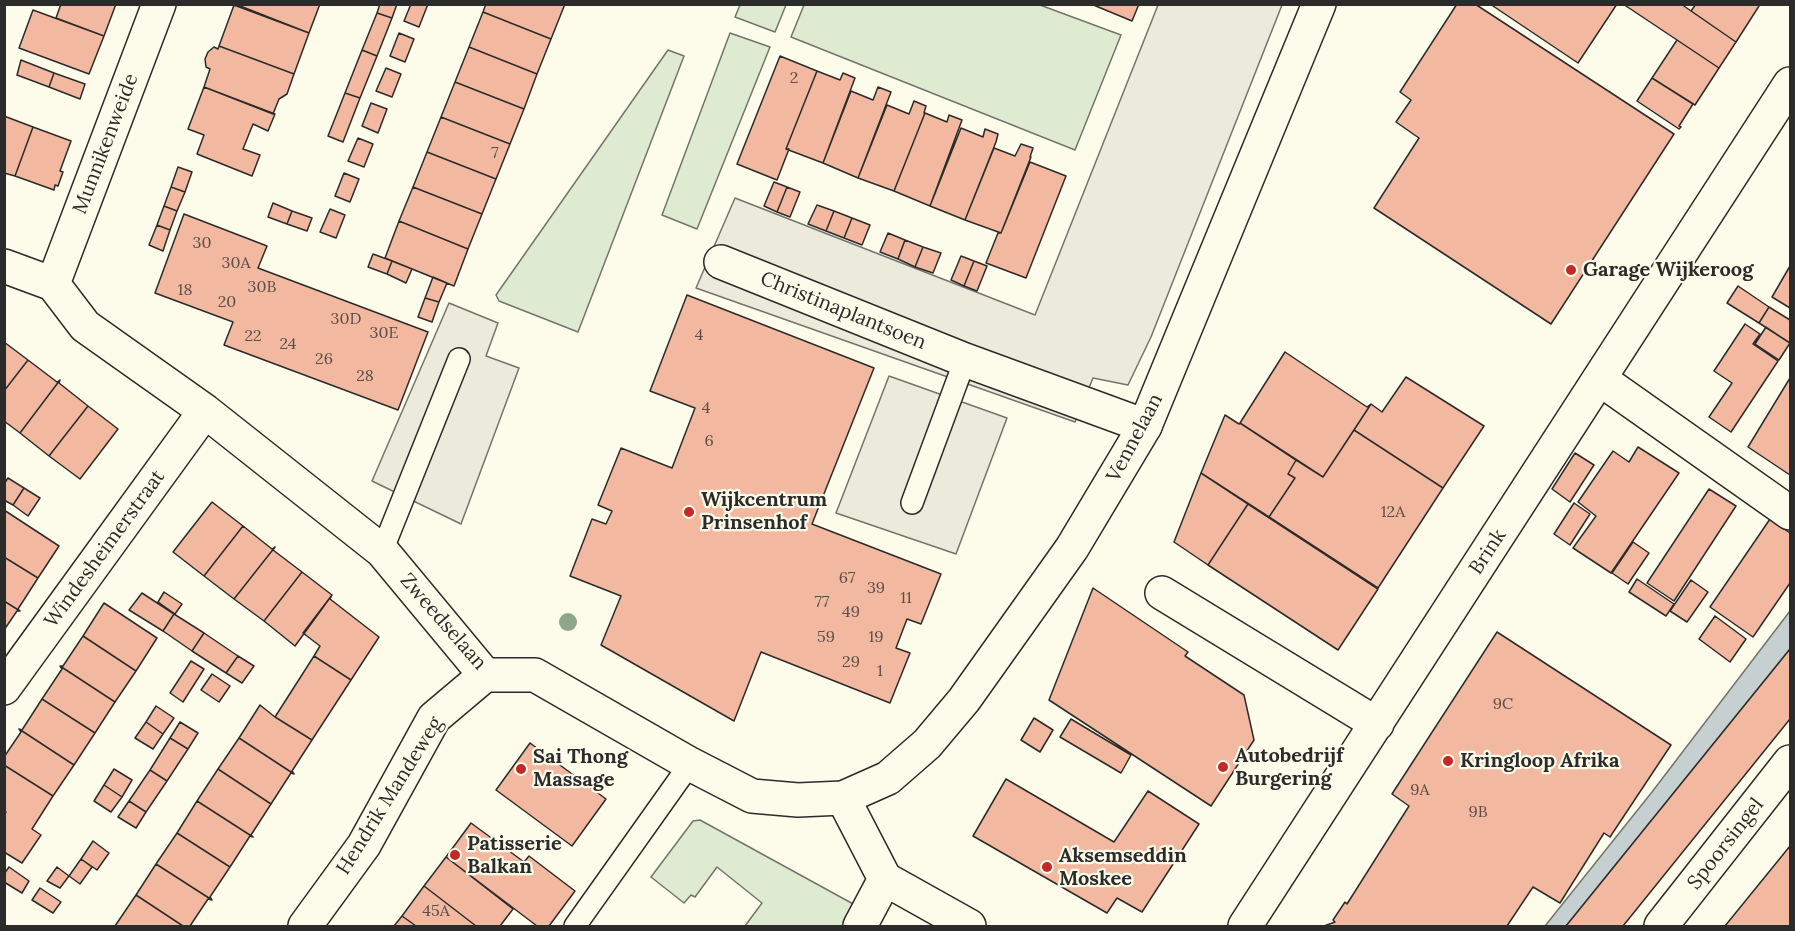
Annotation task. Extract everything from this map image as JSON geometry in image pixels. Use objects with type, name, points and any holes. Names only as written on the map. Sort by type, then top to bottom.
[{"type":"street","name":"Munnikenweide","points":[[53,284],[159,4]]},
{"type":"street","name":"Vennelaan","points":[[843,798],[888,778],[927,744],[964,700],[1072,548],[1145,426],[1319,4]]},
{"type":"street","name":"Brink","points":[[1245,927],[1600,379],[1780,125],[1791,84]]},
{"type":"street","name":"Christinaplantsoen","points":[[721,262],[965,360],[1145,426]]},
{"type":"street","points":[[4,266],[53,284]]},
{"type":"street","name":"Zweedselaan","points":[[53,284],[85,326],[205,411],[382,551],[485,675],[535,675],[690,764],[752,796],[798,800],[843,798]]},
{"type":"street","points":[[1600,379],[1791,513]]},
{"type":"street","name":"Windesheimerstraat","points":[[4,688],[205,411]]},
{"type":"street","points":[[1162,593],[1377,724]]},
{"type":"street","name":"Hendrik Mandeweg","points":[[305,927],[364,845],[434,718],[485,675]]},
{"type":"street","name":"Spoorsingel","points":[[1661,927],[1791,762]]},
{"type":"street","points":[[843,798],[885,879],[969,927]]},
{"type":"street","points":[[860,927],[885,879]]},
{"type":"lane","points":[[382,551],[459,359]]},
{"type":"lane","points":[[912,503],[965,360]]},
{"type":"lane","points":[[575,927],[690,764]]},
{"type":"green space","points":[[740,4],[786,5],[775,32],[735,17]]},
{"type":"green space","points":[[804,5],[1040,5],[1121,35],[1075,150],[791,37]]},
{"type":"green space","points":[[730,33],[770,47],[697,229],[662,215]]},
{"type":"green space","points":[[668,50],[684,56],[578,332],[499,301],[496,295]]},
{"type":"green space","points":[[700,820],[855,905],[845,926],[745,926],[762,903],[717,867],[695,897],[691,895],[684,903],[651,877],[693,821]]},
{"type":"shaded area","points":[[1158,5],[1282,5],[1151,337],[1128,385],[1093,378],[1075,422],[696,288],[735,198],[1035,315]]},
{"type":"shaded area","points":[[449,303],[498,323],[486,356],[519,368],[461,524],[372,481]]},
{"type":"shaded area","points":[[889,376],[1007,418],[956,554],[836,513]]},
{"type":"shaded area","points":[[1790,611],[1790,649],[1566,926],[1545,926],[1652,792]]},
{"type":"building","points":[[61,4],[116,4],[104,36],[56,18]]},
{"type":"building","points":[[235,4],[320,4],[309,33]]},
{"type":"building","points":[[380,4],[397,4],[392,18],[377,13]]},
{"type":"building","points":[[411,4],[428,4],[419,27],[404,21]]},
{"type":"building","points":[[486,4],[565,4],[551,39],[483,12]]},
{"type":"building","points":[[1091,4],[1139,4],[1132,21]]},
{"type":"building","points":[[1457,4],[1475,4],[1674,134],[1551,324],[1374,208],[1419,138],[1396,122],[1411,100],[1400,92]]},
{"type":"building","points":[[1490,4],[1617,4],[1578,63]]},
{"type":"building","points":[[1623,4],[1681,4],[1736,42],[1719,68]]},
{"type":"building","points":[[1696,4],[1757,4],[1759,6],[1736,42],[1691,11]]},
{"type":"building","points":[[234,5],[309,33],[294,74],[219,46]]},
{"type":"building","points":[[33,10],[104,36],[89,74],[19,48]]},
{"type":"building","points":[[483,12],[551,39],[537,74],[469,47]]},
{"type":"building","points":[[377,13],[392,18],[377,56],[362,50]]},
{"type":"building","points":[[399,33],[414,39],[405,62],[390,56]]},
{"type":"building","points":[[1677,40],[1719,68],[1695,105],[1652,78]]},
{"type":"building","points":[[219,46],[294,74],[287,94],[279,99],[273,114],[204,87],[210,69],[206,67],[205,59],[208,52],[214,47],[218,49]]},
{"type":"building","points":[[469,47],[537,74],[524,109],[455,82]]},
{"type":"building","points":[[362,50],[377,56],[360,98],[345,93]]},
{"type":"building","points":[[780,56],[817,71],[786,149],[789,149],[777,180],[737,164]]},
{"type":"building","points":[[21,60],[54,73],[49,87],[17,75]]},
{"type":"building","points":[[386,68],[401,74],[392,97],[376,91]]},
{"type":"building","points":[[817,71],[840,80],[843,73],[855,78],[823,163],[786,149]]},
{"type":"building","points":[[54,73],[85,84],[80,99],[49,87]]},
{"type":"building","points":[[1652,78],[1693,104],[1679,129],[1637,101]]},
{"type":"building","points":[[455,82],[524,109],[510,144],[441,117]]},
{"type":"building","points":[[204,87],[275,114],[268,131],[253,124],[243,149],[260,155],[252,176],[197,154],[204,135],[188,129]]},
{"type":"building","points":[[878,87],[891,92],[858,178],[823,163],[851,91],[873,100]]},
{"type":"building","points":[[345,93],[360,98],[343,142],[328,136]]},
{"type":"building","points":[[914,101],[926,106],[925,113],[894,191],[858,178],[887,105],[909,114]]},
{"type":"building","points":[[371,103],[387,109],[378,133],[362,126]]},
{"type":"building","points":[[925,113],[947,122],[949,115],[962,120],[930,206],[894,191]]},
{"type":"building","points":[[4,116],[33,127],[15,176],[4,173]]},
{"type":"building","points":[[441,117],[510,144],[496,179],[427,152]]},
{"type":"building","points":[[33,127],[71,141],[60,171],[63,172],[54,190],[15,176]]},
{"type":"building","points":[[961,128],[983,137],[985,129],[998,134],[965,220],[930,206]]},
{"type":"building","points":[[358,138],[373,144],[364,167],[348,161]]},
{"type":"building","points":[[1021,144],[1033,148],[1031,157],[1001,233],[965,220],[994,148],[1015,156]]},
{"type":"building","points":[[427,152],[496,179],[482,214],[413,187]]},
{"type":"building","points":[[1030,162],[1066,176],[1026,278],[986,263]]},
{"type":"building","points":[[178,167],[192,172],[185,192],[171,187]]},
{"type":"building","points":[[344,173],[359,179],[350,202],[335,196]]},
{"type":"building","points":[[774,182],[787,187],[777,212],[764,206]]},
{"type":"building","points":[[171,187],[185,192],[177,211],[164,206]]},
{"type":"building","points":[[413,187],[482,214],[468,249],[399,221]]},
{"type":"building","points":[[787,187],[800,192],[790,217],[777,212]]},
{"type":"building","points":[[273,203],[292,211],[287,224],[268,217]]},
{"type":"building","points":[[817,205],[834,211],[826,231],[808,224]]},
{"type":"building","points":[[164,206],[177,211],[170,230],[157,225]]},
{"type":"building","points":[[330,209],[345,215],[336,238],[320,232]]},
{"type":"building","points":[[292,211],[312,218],[307,231],[287,224]]},
{"type":"building","points":[[834,211],[852,218],[844,238],[826,231]]},
{"type":"building","points":[[184,214],[267,246],[258,268],[428,332],[398,410],[224,345],[233,322],[155,293]]},
{"type":"building","points":[[852,218],[870,225],[862,245],[844,238]]},
{"type":"building","points":[[399,221],[468,249],[454,286],[385,258]]},
{"type":"building","points":[[157,225],[170,230],[163,251],[149,245]]},
{"type":"building","points":[[888,233],[905,240],[898,259],[880,252]]},
{"type":"building","points":[[905,240],[923,247],[915,267],[898,259]]},
{"type":"building","points":[[923,247],[941,253],[933,273],[915,267]]},
{"type":"building","points":[[373,254],[392,261],[387,274],[368,267]]},
{"type":"building","points":[[961,256],[974,261],[964,286],[951,280]]},
{"type":"building","points":[[392,261],[412,269],[406,283],[387,274]]},
{"type":"building","points":[[974,261],[987,266],[977,291],[964,286]]},
{"type":"building","points":[[1790,266],[1790,308],[1772,297]]},
{"type":"building","points":[[433,277],[447,283],[439,302],[425,298]]},
{"type":"building","points":[[1738,286],[1769,307],[1759,323],[1727,303]]},
{"type":"building","points":[[687,295],[874,368],[812,524],[941,574],[921,624],[907,619],[896,648],[910,653],[890,703],[761,652],[734,721],[601,645],[621,596],[570,576],[592,519],[606,524],[612,511],[598,505],[621,448],[672,468],[695,408],[650,391]]},
{"type":"building","points":[[425,298],[439,302],[432,322],[418,317]]},
{"type":"building","points":[[1769,307],[1790,320],[1790,343],[1759,323]]},
{"type":"building","points":[[1745,324],[1760,334],[1753,344],[1778,361],[1731,432],[1709,417],[1732,383],[1714,371]]},
{"type":"building","points":[[1766,327],[1790,343],[1779,360],[1755,344]]},
{"type":"building","points":[[4,342],[28,360],[4,391]]},
{"type":"building","points":[[1285,352],[1367,407],[1371,404],[1323,477],[1240,423]]},
{"type":"building","points":[[28,360],[57,382],[60,380],[20,433],[4,421],[4,391]]},
{"type":"building","points":[[1406,377],[1484,426],[1443,488],[1354,430],[1371,404],[1382,412]]},
{"type":"building","points":[[1790,378],[1790,475],[1748,447]]},
{"type":"building","points":[[60,380],[59,383],[88,406],[49,456],[20,433]]},
{"type":"building","points":[[88,406],[118,429],[80,479],[49,456]]},
{"type":"building","points":[[1225,415],[1296,460],[1288,474],[1295,478],[1269,517],[1201,473]]},
{"type":"building","points":[[1354,430],[1443,488],[1378,588],[1269,517],[1295,478],[1288,474],[1296,460],[1323,477]]},
{"type":"building","points":[[1638,447],[1679,473],[1611,573],[1573,548],[1596,516],[1578,502],[1613,451],[1629,462]]},
{"type":"building","points":[[1575,453],[1594,465],[1570,502],[1552,489]]},
{"type":"building","points":[[1201,473],[1248,504],[1208,565],[1174,542]]},
{"type":"building","points":[[8,478],[24,488],[13,505],[4,500],[4,484]]},
{"type":"building","points":[[24,488],[40,498],[28,516],[13,505]]},
{"type":"building","points":[[1709,489],[1736,506],[1674,601],[1647,583]]},
{"type":"building","points":[[212,502],[243,526],[204,576],[173,552]]},
{"type":"building","points":[[1574,503],[1590,514],[1570,545],[1554,534]]},
{"type":"building","points":[[1248,504],[1378,589],[1338,650],[1208,565]]},
{"type":"building","points":[[4,510],[59,546],[38,578],[4,557]]},
{"type":"building","points":[[1770,519],[1790,533],[1790,583],[1753,637],[1710,607]]},
{"type":"building","points":[[243,526],[272,549],[275,547],[234,599],[204,576]]},
{"type":"building","points":[[1633,542],[1649,553],[1628,584],[1612,573]]},
{"type":"building","points":[[275,547],[273,550],[302,572],[264,621],[234,599]]},
{"type":"building","points":[[4,557],[38,578],[18,609],[20,611],[4,601]]},
{"type":"building","points":[[302,572],[332,595],[295,646],[264,621]]},
{"type":"building","points":[[1637,579],[1674,604],[1666,616],[1629,592]]},
{"type":"building","points":[[1691,580],[1708,592],[1687,622],[1670,611]]},
{"type":"building","points":[[1093,588],[1188,652],[1185,656],[1244,695],[1254,740],[1211,806],[1049,700]]},
{"type":"building","points":[[164,592],[182,604],[175,614],[158,602]]},
{"type":"building","points":[[142,593],[174,614],[163,631],[129,610]]},
{"type":"building","points":[[332,595],[330,599],[379,637],[351,680],[314,656],[320,646],[303,633]]},
{"type":"building","points":[[4,601],[20,611],[17,611],[4,630]]},
{"type":"building","points":[[104,603],[157,638],[136,671],[83,636]]},
{"type":"building","points":[[174,614],[204,633],[192,651],[163,631]]},
{"type":"building","points":[[1715,616],[1746,639],[1730,662],[1699,639]]},
{"type":"building","points":[[1497,632],[1671,745],[1610,837],[1604,833],[1560,903],[1533,887],[1507,926],[1324,926],[1335,922],[1333,920],[1345,902],[1347,904],[1409,806],[1392,794]]},
{"type":"building","points":[[204,633],[238,656],[226,673],[192,651]]},
{"type":"building","points":[[83,636],[136,671],[115,702],[60,666],[63,666]]},
{"type":"building","points":[[1790,649],[1790,719],[1623,926],[1566,926]]},
{"type":"building","points":[[238,656],[254,666],[242,683],[226,673]]},
{"type":"building","points":[[314,656],[351,680],[312,740],[275,717]]},
{"type":"building","points":[[191,661],[204,669],[183,702],[170,693]]},
{"type":"building","points":[[60,666],[115,702],[95,733],[42,699],[62,669]]},
{"type":"building","points":[[212,674],[230,686],[219,702],[201,690]]},
{"type":"building","points":[[42,699],[95,733],[74,765],[19,729],[22,730]]},
{"type":"building","points":[[260,705],[312,740],[292,771],[294,774],[239,738]]},
{"type":"building","points":[[156,706],[174,718],[163,734],[146,722]]},
{"type":"building","points":[[1034,718],[1053,730],[1040,752],[1021,740]]},
{"type":"building","points":[[1071,719],[1131,755],[1121,773],[1060,737]]},
{"type":"building","points":[[146,722],[163,734],[153,749],[135,738]]},
{"type":"building","points":[[180,722],[198,733],[188,749],[170,738]]},
{"type":"building","points":[[19,729],[74,765],[53,796],[4,765],[4,757],[21,732]]},
{"type":"building","points":[[170,738],[188,749],[167,781],[150,770]]},
{"type":"building","points":[[239,738],[294,774],[291,773],[271,804],[218,769]]},
{"type":"building","points":[[530,743],[606,799],[572,846],[496,790]]},
{"type":"building","points":[[4,765],[53,796],[32,829],[41,835],[22,863],[4,852],[4,815],[6,812],[4,811]]},
{"type":"building","points":[[114,769],[132,780],[122,797],[104,785]]},
{"type":"building","points":[[218,769],[271,804],[251,835],[253,837],[197,801]]},
{"type":"building","points":[[150,770],[167,781],[146,812],[129,801]]},
{"type":"building","points":[[1006,779],[1114,842],[1148,791],[1199,824],[1142,912],[1117,898],[1107,913],[973,836]]},
{"type":"building","points":[[104,785],[122,797],[111,812],[94,801]]},
{"type":"building","points":[[129,801],[146,812],[136,828],[118,817]]},
{"type":"building","points":[[197,801],[253,837],[250,836],[230,867],[177,833]]},
{"type":"building","points":[[471,823],[524,862],[529,856],[575,891],[549,926],[537,926],[446,857]]},
{"type":"building","points":[[177,833],[230,867],[210,897],[212,900],[156,864]]},
{"type":"building","points":[[93,841],[109,853],[97,870],[81,859]]},
{"type":"building","points":[[1790,846],[1790,926],[1725,926]]},
{"type":"building","points":[[446,857],[513,909],[500,926],[476,926],[424,886]]},
{"type":"building","points":[[81,859],[92,867],[80,884],[69,876]]},
{"type":"building","points":[[156,864],[212,900],[208,899],[190,926],[183,926],[136,895]]},
{"type":"building","points":[[9,867],[29,881],[22,893],[4,882],[4,874]]},
{"type":"building","points":[[57,867],[69,876],[60,888],[47,881]]},
{"type":"building","points":[[424,886],[476,926],[416,926],[402,916]]},
{"type":"building","points":[[40,888],[61,902],[53,913],[32,900]]},
{"type":"building","points":[[136,895],[183,926],[115,926]]},
{"type":"building","points":[[402,916],[416,926],[394,926]]},
{"type":"place","name":"Garage Wijkeroog","points":[[1571,270]]},
{"type":"place","name":"Wijkcentrum Prinsenhof","points":[[689,512]]},
{"type":"place","name":"Kringloop Afrika","points":[[1448,761]]},
{"type":"place","name":"Autobedrijf Burgering","points":[[1223,767]]},
{"type":"place","name":"Sai Thong Massage","points":[[521,769]]},
{"type":"place","name":"Patisserie Balkan","points":[[455,855]]},
{"type":"place","name":"Aksemseddin Moskee","points":[[1047,867]]}]
